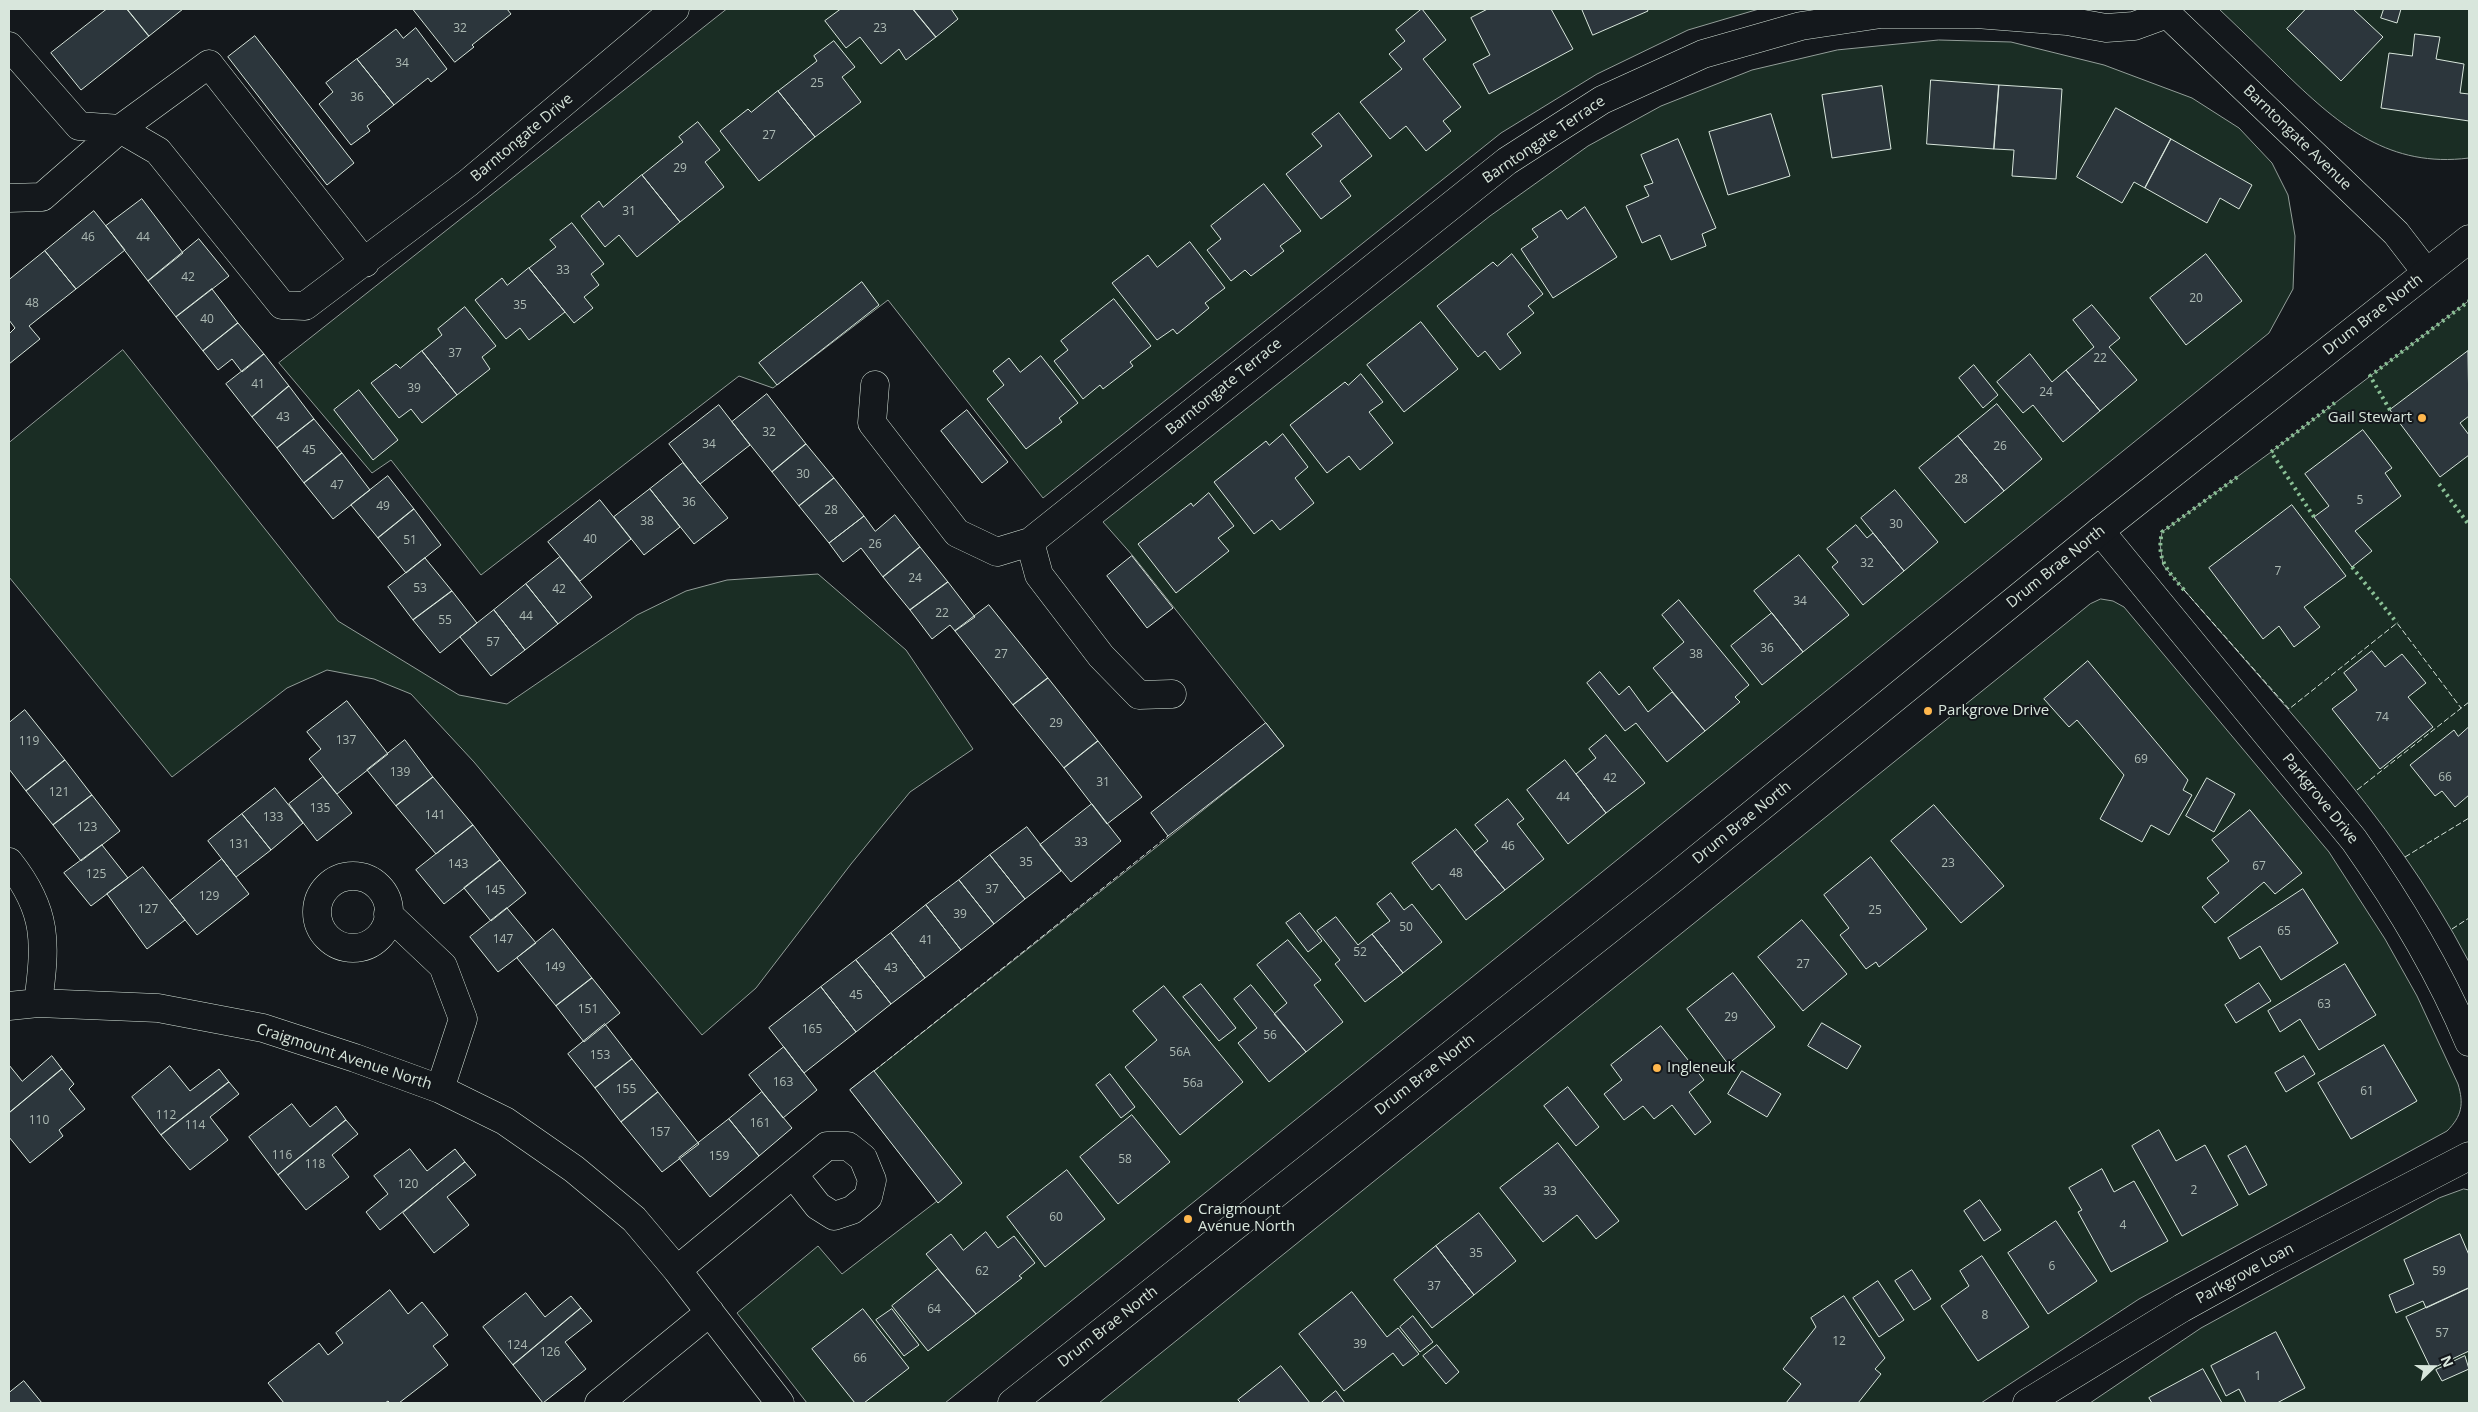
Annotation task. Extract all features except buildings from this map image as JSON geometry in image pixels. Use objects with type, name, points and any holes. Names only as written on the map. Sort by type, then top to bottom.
[{"type":"street","name":"Barntongate Drive","points":[[9,46],[79,126],[120,128],[158,151],[282,305],[305,306],[365,263],[468,183],[675,9]]},
{"type":"street","name":"Barntongate Avenue","points":[[2165,11],[2396,233],[2426,272]]},
{"type":"street","name":"Barntongate Terrace","points":[[875,385],[872,423],[957,533],[997,552],[1030,542],[1507,161],[1602,100],[1703,54],[1801,26],[1881,14],[1976,14],[2067,21],[2106,28],[2134,26],[2165,11]]},
{"type":"street","points":[[9,198],[42,197],[120,128],[208,64],[365,263]]},
{"type":"street","name":"Drum Brae North","points":[[1012,1403],[1670,881],[2100,531],[2469,239]]},
{"type":"street","name":"Parkgrove Drive","points":[[2100,531],[2354,840],[2388,888],[2424,948],[2455,1008],[2469,1042]]},
{"type":"street","points":[[1030,542],[1039,575],[1101,656],[1140,695],[1172,694]]},
{"type":"street","points":[[9,862],[24,881],[38,908],[43,934],[42,976],[38,1003]]},
{"type":"street","name":"Craigmount Avenue North","points":[[388,914],[444,966],[464,1019],[440,1089]]},
{"type":"street","name":"Craigmount Avenue North","points":[[9,1006],[38,1003],[158,1008],[263,1028],[355,1058],[440,1089],[505,1121],[574,1168],[634,1219],[677,1270],[780,1403]]},
{"type":"street","name":"Parkgrove Loan","points":[[2027,1403],[2182,1308],[2267,1261],[2469,1156]]},
{"type":"street","points":[[677,1270],[793,1174]]},
{"type":"street","points":[[599,1403],[710,1312]]},
{"type":"green space","points":[[727,9],[1759,9],[1688,30],[1597,74],[1501,133],[1043,498],[888,300],[773,388],[739,376],[481,575],[391,460],[372,473],[279,363]]},
{"type":"green space","points":[[2219,9],[2469,9],[2469,158],[2441,159],[2415,157],[2391,150],[2347,127],[2307,94]]},
{"type":"green space","points":[[1939,40],[2011,42],[2104,65],[2192,98],[2239,128],[2272,163],[2288,195],[2295,236],[2293,289],[2269,333],[945,1403],[807,1403],[737,1313],[818,1246],[842,1274],[937,1201],[850,1090],[1284,746],[1133,556],[1103,522],[1490,216],[1588,146],[1661,106],[1752,70],[1837,50]]},
{"type":"green space","points":[[2469,301],[2469,962],[2438,907],[2366,804],[2287,708],[2163,565],[2160,544],[2162,532],[2271,452]]},
{"type":"green space","points":[[123,350],[338,621],[459,695],[507,704],[637,615],[686,591],[727,580],[818,574],[906,650],[973,749],[910,792],[851,864],[756,988],[702,1035],[474,762],[411,694],[374,679],[327,670],[287,688],[172,777],[9,577],[9,443]]},
{"type":"green space","points":[[2101,599],[2113,601],[2124,607],[2329,852],[2385,939],[2417,996],[2458,1084],[2461,1098],[2459,1115],[2447,1131],[2139,1299],[1981,1403],[1099,1403],[2090,604]]},
{"type":"green space","points":[[2464,1189],[2469,1190],[2469,1403],[2090,1403],[2201,1328],[2439,1198]]},
{"type":"hedge","points":[[2390,410],[2370,376],[2469,301]]},
{"type":"hedge","points":[[2314,517],[2271,452],[2337,401]]},
{"type":"hedge","points":[[2184,590],[2164,564],[2161,550],[2162,532],[2240,475]]},
{"type":"hedge","points":[[2439,484],[2469,525]]},
{"type":"hedge","points":[[2352,567],[2397,623]]},
{"type":"fence","points":[[2184,590],[2289,709],[2397,623],[2461,708]]},
{"type":"fence","points":[[2357,790],[2469,702]]},
{"type":"fence","points":[[2405,857],[2469,818]]},
{"type":"fence","points":[[874,1071],[1168,836]]},
{"type":"fence","points":[[2452,929],[2469,918]]},
{"type":"place","name":"Gail Stewart","points":[[2422,418]]},
{"type":"place","name":"Parkgrove Drive","points":[[1928,711]]},
{"type":"place","name":"Ingleneuk","points":[[1657,1068]]},
{"type":"place","name":"Craigmount Avenue North","points":[[1188,1219]]}]
